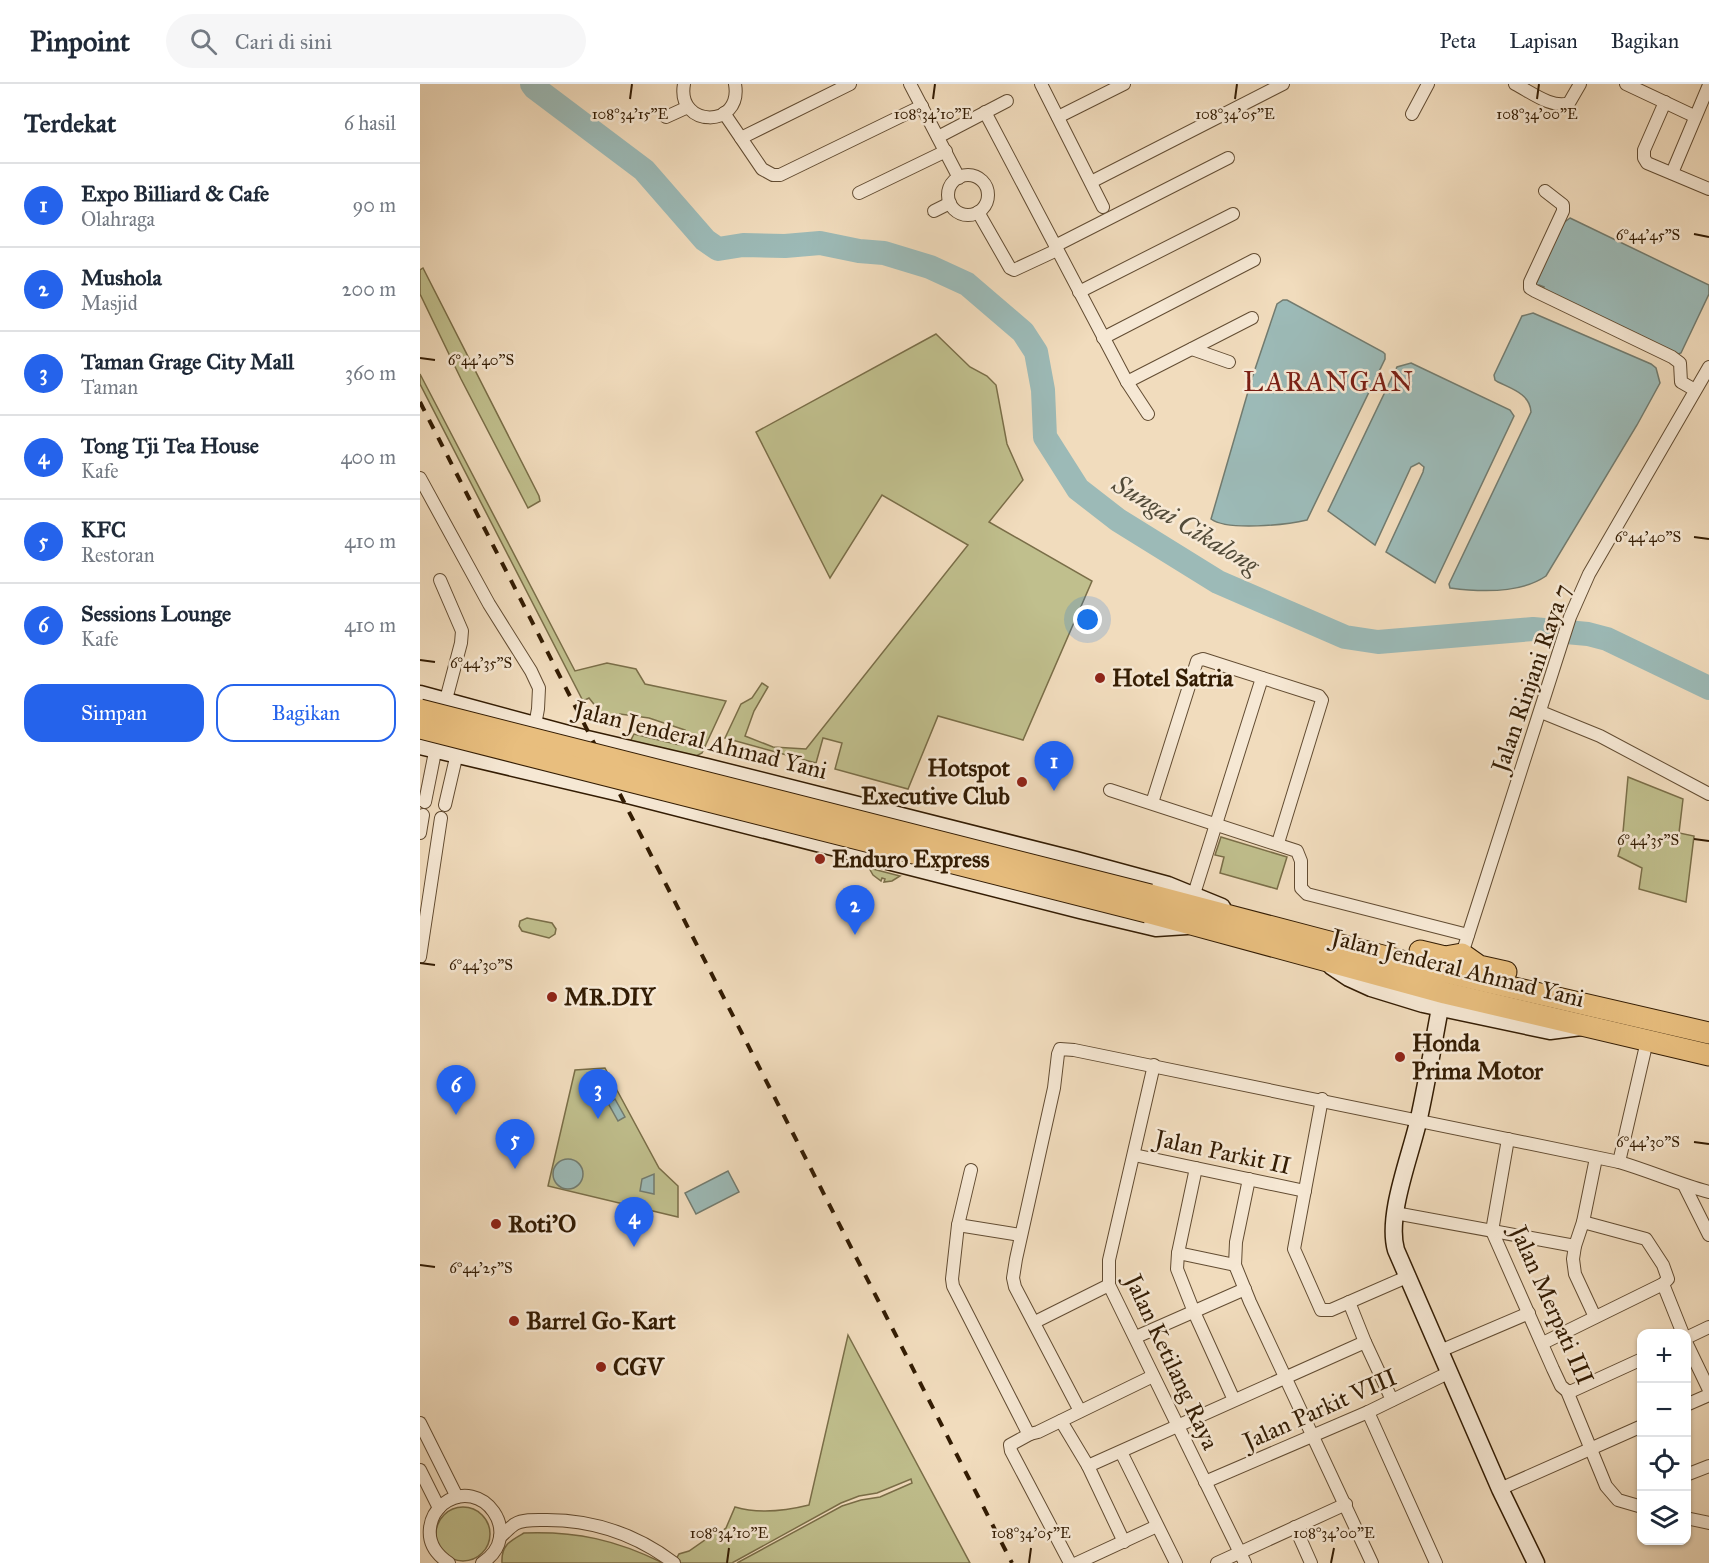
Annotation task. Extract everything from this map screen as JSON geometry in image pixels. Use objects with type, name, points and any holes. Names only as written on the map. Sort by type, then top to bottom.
[{"type":"highway","name":"Jalan Jenderal Ahmad Yani","points":[[420,710],[1149,904],[1197,925],[1324,961],[1445,993],[1709,1055]]},
{"type":"highway","name":"Jalan Jenderal Ahmad Yani","points":[[420,728],[1149,904],[1244,920],[1356,950],[1709,1033]]},
{"type":"highway","points":[[1356,950],[1377,942],[1444,957],[1465,945],[1479,966],[1558,985],[1566,989],[1579,1004]]},
{"type":"street","points":[[684,84],[683,95],[688,107],[694,113],[714,118],[724,114],[734,102],[735,84]]},
{"type":"street","points":[[741,138],[850,84]]},
{"type":"street","points":[[910,84],[959,178]]},
{"type":"street","points":[[1041,84],[1103,207]]},
{"type":"street","points":[[1058,117],[1124,84]]},
{"type":"street","points":[[1091,182],[1284,84]]},
{"type":"street","points":[[1412,114],[1428,84]]},
{"type":"street","points":[[1515,84],[1559,105],[1569,103],[1580,84]]},
{"type":"street","points":[[1626,84],[1643,88],[1694,116]]},
{"type":"street","points":[[1672,173],[1694,116],[1707,92]]},
{"type":"street","points":[[938,137],[1007,101]]},
{"type":"street","points":[[1665,102],[1644,154],[1647,163],[1709,189]]},
{"type":"street","points":[[724,114],[762,169],[773,175],[780,175],[922,106]]},
{"type":"street","points":[[666,117],[688,107]]},
{"type":"street","points":[[985,112],[1103,338],[1148,414]]},
{"type":"street","points":[[859,193],[946,151]]},
{"type":"street","points":[[978,212],[1010,268],[1014,270],[1228,158]]},
{"type":"street","points":[[968,176],[977,178],[987,188],[987,201],[978,212],[964,214],[957,211],[950,203],[950,188],[959,178],[968,176]]},
{"type":"street","points":[[1545,191],[1563,205],[1563,211],[1530,282],[1530,288],[1672,357],[1680,363],[1681,382],[1695,390]]},
{"type":"street","points":[[934,211],[950,203]]},
{"type":"street","points":[[1079,292],[1233,214]]},
{"type":"street","points":[[1103,338],[1254,260]]},
{"type":"street","points":[[1127,382],[1252,318]]},
{"type":"street","points":[[1192,349],[1229,362]]},
{"type":"street","points":[[1175,358],[1181,370]]},
{"type":"street","name":"Jalan Rinjani Raya 7","points":[[1465,945],[1570,617],[1589,574],[1709,367]]},
{"type":"street","points":[[420,478],[489,604],[531,671],[539,688],[535,725]]},
{"type":"street","points":[[425,802],[428,748],[446,701],[462,631],[440,580]]},
{"type":"street","points":[[1152,803],[1197,661],[1203,659],[1263,678],[1319,696],[1322,699],[1278,843]]},
{"type":"street","points":[[1197,883],[1263,678]]},
{"type":"street","name":"Jalan Jenderal Ahmad Yani","points":[[420,694],[1168,885],[1197,883],[1221,906],[1244,920]]},
{"type":"street","points":[[445,805],[468,707]]},
{"type":"street","points":[[1541,711],[1600,736],[1709,794]]},
{"type":"street","name":"Jalan Jenderal Ahmad Yani","points":[[428,748],[620,793],[1156,928],[1197,925]]},
{"type":"street","points":[[730,821],[722,819],[717,812],[714,803],[715,795],[720,783],[728,777],[742,776]]},
{"type":"street","points":[[1110,790],[1297,851],[1300,855],[1301,888],[1307,894],[1465,945]]},
{"type":"street","points":[[420,954],[440,824],[421,825]]},
{"type":"street","points":[[1324,961],[1349,978],[1402,999],[1550,1031],[1585,1027]]},
{"type":"street","points":[[1440,1008],[1419,1120],[1395,1213],[1392,1238],[1500,1489],[1536,1563]]},
{"type":"street","points":[[1619,1162],[1647,1041]]},
{"type":"street","points":[[1080,1411],[1012,1278],[1054,1088],[1059,1050],[1063,1048],[1322,1099],[1619,1162],[1649,1170],[1684,1185],[1709,1192]]},
{"type":"street","name":"Jalan Ketilang Raya","points":[[1154,1065],[1109,1260],[1108,1285],[1136,1337],[1176,1426],[1242,1558]]},
{"type":"street","points":[[1322,1099],[1294,1249],[1321,1310],[1331,1310],[1408,1276]]},
{"type":"street","name":"Jalan Merpati III","points":[[1508,1139],[1492,1231],[1561,1386],[1567,1390],[1601,1475],[1618,1500],[1637,1504]]},
{"type":"street","name":"Jalan Parkit II","points":[[1134,1155],[1305,1191]]},
{"type":"street","points":[[1595,1317],[1574,1270],[1575,1246],[1583,1222],[1596,1158]]},
{"type":"street","points":[[1196,1168],[1178,1253],[1178,1274],[1234,1400]]},
{"type":"street","points":[[971,1170],[958,1225],[953,1286],[1030,1434]]},
{"type":"street","points":[[1249,1179],[1236,1242],[1235,1265],[1372,1563]]},
{"type":"street","points":[[1684,1185],[1709,1235]]},
{"type":"street","points":[[1395,1213],[1575,1246]]},
{"type":"street","points":[[1543,1343],[1668,1279],[1663,1265],[1646,1239],[1583,1222]]},
{"type":"street","points":[[958,1225],[1020,1235]]},
{"type":"street","points":[[1178,1253],[1235,1265]]},
{"type":"street","points":[[1662,1284],[1681,1329]]},
{"type":"street","points":[[1035,1322],[1108,1285]]},
{"type":"street","points":[[1136,1337],[1245,1289]]},
{"type":"street","points":[[1349,1302],[1392,1400]]},
{"type":"street","points":[[1440,1351],[1529,1313]]},
{"type":"street","points":[[1691,1336],[1709,1327]]},
{"type":"street","points":[[1088,1466],[1365,1342]]},
{"type":"street","points":[[1691,1352],[1709,1390]]},
{"type":"street","points":[[1567,1390],[1572,1391],[1637,1361]]},
{"type":"street","name":"Jalan Parkit VIII","points":[[1205,1482],[1368,1412],[1450,1372]]},
{"type":"street","points":[[1070,1563],[1011,1451],[1010,1445],[1153,1376]]},
{"type":"street","points":[[1691,1404],[1709,1395]]},
{"type":"street","points":[[1691,1404],[1709,1405]]},
{"type":"street","points":[[1368,1412],[1436,1563]]},
{"type":"street","points":[[1061,1421],[1088,1466],[1109,1515],[1124,1542]]},
{"type":"street","points":[[420,1423],[457,1497]]},
{"type":"street","points":[[1500,1489],[1637,1428]]},
{"type":"street","points":[[1121,1452],[1176,1563]]},
{"type":"street","points":[[1691,1473],[1709,1466]]},
{"type":"street","points":[[420,1470],[439,1508]]},
{"type":"street","points":[[449,1563],[425,1541],[433,1517],[439,1508],[457,1497],[474,1497],[491,1508],[497,1517],[501,1537]]},
{"type":"street","points":[[1217,1563],[1242,1558],[1295,1527],[1346,1504]]},
{"type":"street","points":[[1691,1519],[1709,1523]]},
{"type":"street","points":[[484,1563],[495,1551],[501,1537],[514,1524],[533,1520],[589,1524],[636,1539],[671,1561]]},
{"type":"street","points":[[1077,1563],[1157,1526]]},
{"type":"street","points":[[1295,1527],[1311,1563]]},
{"type":"shaded area","points":[[423,268],[539,496],[540,501],[528,508],[420,294],[420,270]]},
{"type":"shaded area","points":[[936,334],[970,367],[987,376],[996,385],[1007,444],[1023,480],[989,522],[1092,581],[1023,740],[938,716],[908,789],[835,769],[842,743],[823,738],[816,763],[725,738],[741,704],[752,698],[762,683],[768,687],[754,711],[745,736],[773,747],[806,749],[968,545],[882,495],[830,578],[756,432]]},
{"type":"shaded area","points":[[420,374],[575,671],[607,663],[636,669],[645,684],[726,701],[702,753],[696,756],[630,742],[634,734],[680,745],[685,730],[649,718],[620,714],[610,720],[589,698],[583,701],[420,384]]},
{"type":"shaded area","points":[[1628,777],[1683,799],[1679,833],[1694,836],[1686,902],[1639,889],[1642,868],[1618,856],[1622,843]]},
{"type":"shaded area","points":[[1221,837],[1287,857],[1277,889],[1220,873],[1224,857],[1215,855]]},
{"type":"shaded area","points":[[869,868],[900,876],[892,881],[884,882],[885,879],[882,878],[881,881],[873,875]]},
{"type":"shaded area","points":[[527,918],[552,923],[556,929],[555,934],[549,938],[522,931],[519,926],[520,921]]},
{"type":"shaded area","points":[[605,1068],[659,1168],[678,1186],[678,1217],[548,1186],[575,1070]]},
{"type":"shaded area","points":[[848,1335],[970,1563],[737,1563],[842,1506],[880,1497],[912,1483],[911,1479],[877,1493],[859,1496],[841,1503],[732,1563],[680,1563],[675,1561],[679,1554],[689,1551],[726,1528],[735,1507],[772,1511],[809,1505]]},
{"type":"shaded area","points":[[458,1507],[468,1507],[478,1511],[486,1519],[490,1534],[486,1549],[478,1557],[468,1561],[458,1561],[448,1557],[440,1549],[436,1539],[436,1529],[440,1519],[448,1511]]},
{"type":"shaded area","points":[[524,1533],[561,1534],[596,1539],[629,1548],[663,1563],[502,1563],[505,1548]]},
{"type":"water","points":[[1570,218],[1709,285],[1709,294],[1681,353],[1678,354],[1542,291],[1544,287],[1535,286],[1562,224]]},
{"type":"water","points":[[1287,300],[1383,352],[1385,359],[1307,520],[1257,526],[1219,523],[1211,519],[1252,378],[1277,304]]},
{"type":"water","points":[[1533,313],[1651,364],[1656,368],[1660,383],[1546,576],[1536,582],[1512,589],[1487,591],[1450,588],[1449,584],[1531,412],[1524,396],[1495,380],[1494,375],[1522,316]]},
{"type":"water","points":[[1411,363],[1510,410],[1514,416],[1435,583],[1386,552],[1423,472],[1424,467],[1419,463],[1411,467],[1375,545],[1328,511],[1397,367]]},
{"type":"water","points":[[615,1099],[625,1117],[618,1121],[608,1103]]},
{"type":"water","points":[[568,1159],[579,1163],[583,1174],[579,1185],[568,1189],[557,1185],[553,1174],[557,1163]]},
{"type":"water","points":[[728,1171],[739,1192],[696,1214],[685,1193]]},
{"type":"water","points":[[654,1174],[654,1194],[640,1191],[642,1179]]},
{"type":"waterway","name":"Sungai Cikalong","points":[[532,84],[644,170],[705,240],[718,249],[743,245],[785,246],[820,243],[859,251],[884,253],[930,267],[967,284],[1023,332],[1036,352],[1043,390],[1045,437],[1078,489],[1118,520],[1218,582],[1345,637],[1378,642],[1533,629],[1588,634],[1607,639],[1709,688]]},
{"type":"railway","points":[[420,402],[1012,1563]]},
{"type":"place","name":"Hotel Satria","points":[[1100,678]]},
{"type":"place","name":"Hotspot Executive Club","points":[[1022,782]]},
{"type":"place","name":"Expo Billiard & Cafe","points":[[1054,791]]},
{"type":"place","name":"Enduro Express","points":[[820,859]]},
{"type":"place","name":"Mushola","points":[[855,935]]},
{"type":"place","name":"MR.DIY","points":[[552,997]]},
{"type":"place","name":"Honda Prima Motor","points":[[1400,1057]]},
{"type":"place","name":"Sessions Lounge","points":[[456,1115]]},
{"type":"place","name":"Taman Grage City Mall","points":[[598,1119]]},
{"type":"place","name":"KFC","points":[[515,1169]]},
{"type":"place","name":"Roti'O","points":[[496,1224]]},
{"type":"place","name":"Tong Tji Tea House","points":[[634,1247]]},
{"type":"place","name":"Barrel Go-Kart","points":[[514,1321]]},
{"type":"place","name":"CGV","points":[[601,1367]]},
{"type":"district","name":"LARANGAN","points":[[1329,382]]}]
